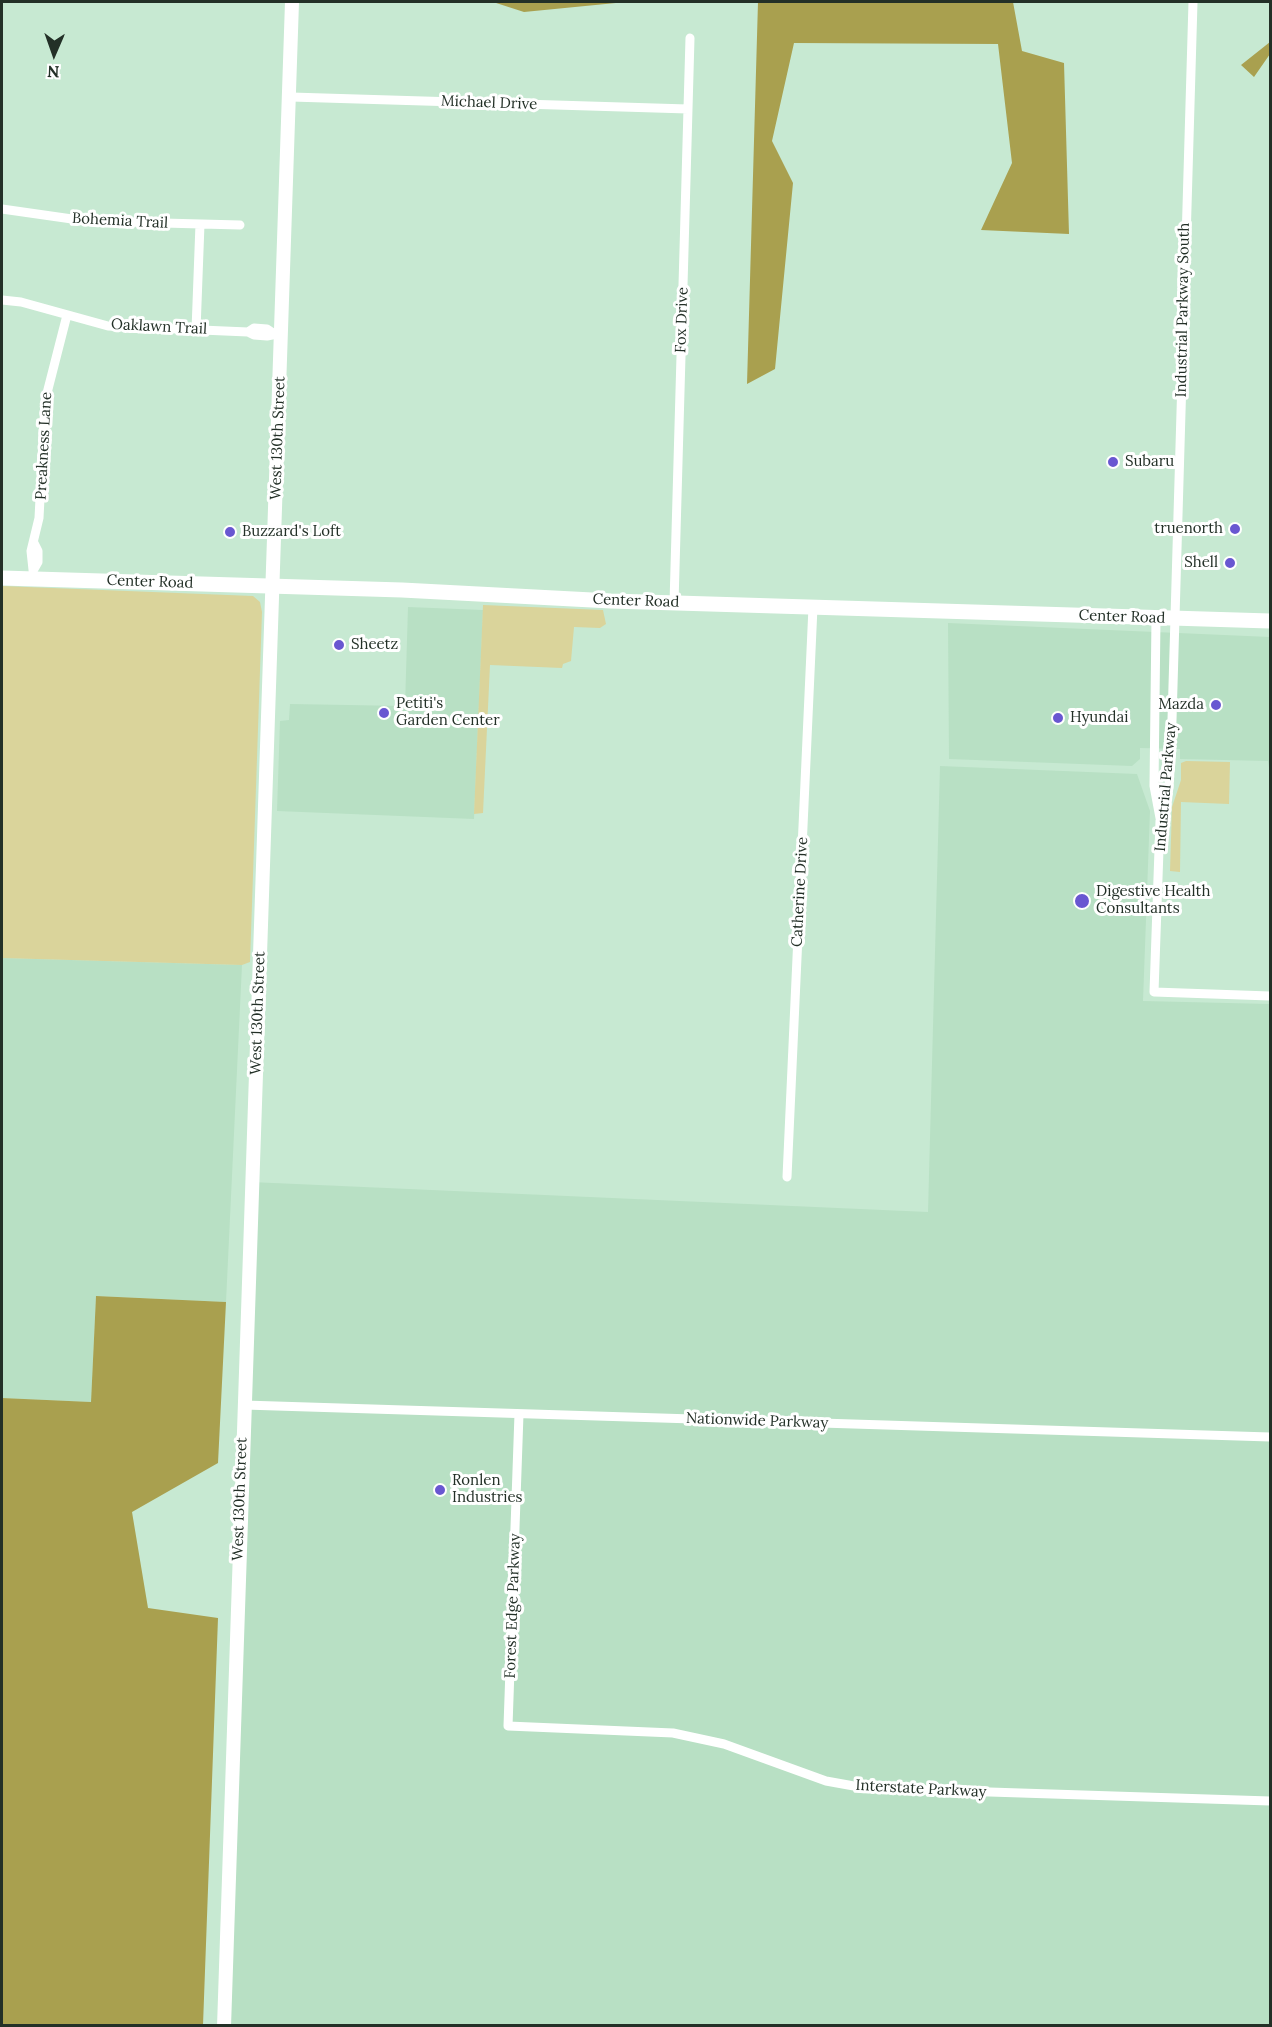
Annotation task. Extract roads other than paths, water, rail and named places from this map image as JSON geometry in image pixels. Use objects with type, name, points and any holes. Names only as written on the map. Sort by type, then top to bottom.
[{"type":"main road","name":"West 130th Street","points":[[224,2025],[273,585],[278,333],[291,97],[292,2]]},
{"type":"main road","name":"Center Road","points":[[2,578],[34,574],[675,603],[1270,621]]},
{"type":"street","name":"Industrial Parkway South","points":[[1175,618],[1193,2]]},
{"type":"street","name":"Fox Drive","points":[[675,603],[690,38]]},
{"type":"street","name":"Michael Drive","points":[[291,97],[688,109]]},
{"type":"street","name":"Bohemia Trail","points":[[2,209],[78,220],[240,225]]},
{"type":"street","points":[[196,330],[200,224]]},
{"type":"street","name":"Oaklawn Trail","points":[[2,300],[21,302],[108,326],[248,332],[267,336],[278,333]]},
{"type":"street","name":"Preakness Lane","points":[[34,574],[39,551],[34,543],[39,518],[46,390],[67,315]]},
{"type":"street","name":"Catherine Drive","points":[[787,1177],[813,607]]},
{"type":"street","points":[[1156,618],[1154,786],[1160,821]]},
{"type":"street","name":"Industrial Parkway","points":[[1175,618],[1172,754],[1169,787],[1160,821],[1154,992],[1270,996]]},
{"type":"street","name":"Nationwide Parkway","points":[[244,1405],[1270,1437]]},
{"type":"street","name":"Forest Edge Parkway","points":[[508,1726],[519,1414]]},
{"type":"street","name":"Interstate Parkway","points":[[508,1726],[673,1733],[723,1744],[826,1781],[866,1788],[1270,1801]]},
{"type":"place","name":"Subaru","points":[[1113,462]]},
{"type":"place","name":"truenorth","points":[[1235,529]]},
{"type":"place","name":"Buzzard's Loft","points":[[230,532]]},
{"type":"place","name":"Shell","points":[[1230,563]]},
{"type":"place","name":"Sheetz","points":[[339,645]]},
{"type":"place","name":"Mazda","points":[[1216,705]]},
{"type":"place","name":"Petiti's Garden Center","points":[[384,713]]},
{"type":"place","name":"Hyundai","points":[[1058,718]]},
{"type":"place","name":"Digestive Health Consultants","points":[[1082,901]]},
{"type":"place","name":"Ronlen Industries","points":[[440,1490]]}]
